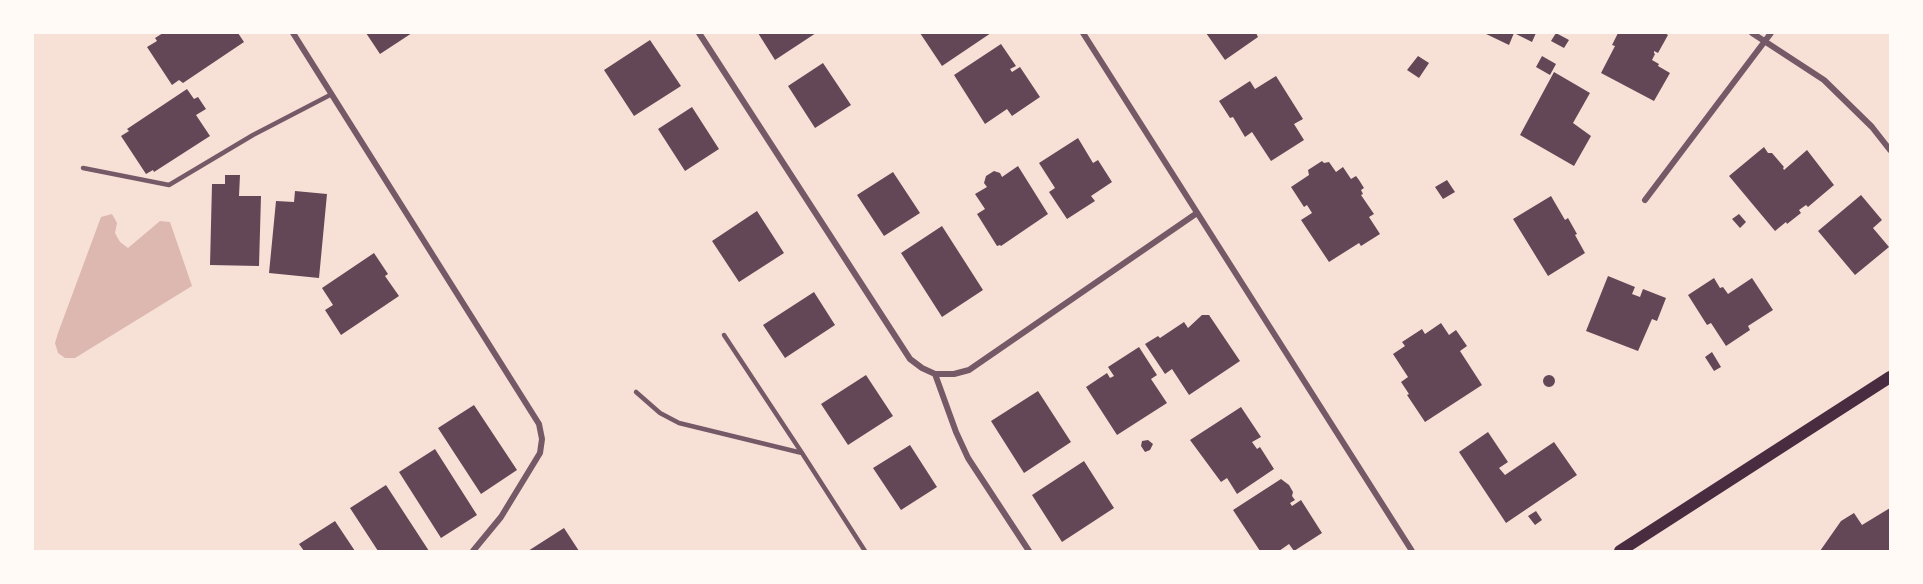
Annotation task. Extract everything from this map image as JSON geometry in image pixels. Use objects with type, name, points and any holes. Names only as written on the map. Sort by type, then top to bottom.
[{"type":"main road","points":[[1620,551],[1890,377]]},
{"type":"street","points":[[293,33],[539,424],[542,439],[540,453],[501,518],[473,551]]},
{"type":"street","points":[[699,33],[910,359],[935,374],[954,374],[969,370],[1197,213]]},
{"type":"street","points":[[1083,33],[1412,551]]},
{"type":"street","points":[[1752,33],[1824,80],[1872,127],[1890,150]]},
{"type":"street","points":[[1645,200],[1771,33]]},
{"type":"street","points":[[935,374],[968,458],[1029,551]]},
{"type":"lane","points":[[83,168],[170,185],[253,135],[332,94]]},
{"type":"lane","points":[[724,335],[865,551]]},
{"type":"lane","points":[[636,392],[660,413],[679,423],[802,453]]},
{"type":"shaded area","points":[[112,214],[117,223],[115,233],[120,242],[128,248],[160,221],[170,222],[192,286],[75,358],[65,358],[58,353],[55,343],[58,333],[101,217]]},
{"type":"building","points":[[163,33],[238,33],[244,42],[183,83],[179,80],[172,85],[147,47],[157,41],[155,38]]},
{"type":"building","points":[[366,33],[412,33],[380,54]]},
{"type":"building","points":[[758,33],[816,33],[775,60]]},
{"type":"building","points":[[920,33],[991,33],[942,66]]},
{"type":"building","points":[[1206,33],[1256,33],[1258,37],[1225,60]]},
{"type":"building","points":[[1484,33],[1514,33],[1509,45]]},
{"type":"building","points":[[1514,33],[1536,33],[1532,42]]},
{"type":"building","points":[[1556,33],[1569,40],[1564,48],[1551,41]]},
{"type":"building","points":[[1618,33],[1665,33],[1668,35],[1658,53],[1654,51],[1652,60],[1670,73],[1654,101],[1601,73],[1615,46],[1612,45]]},
{"type":"building","points":[[650,40],[681,86],[634,116],[604,70]]},
{"type":"building","points":[[1001,44],[1016,66],[1010,69],[1012,72],[1020,67],[1040,97],[1012,116],[1007,109],[985,124],[954,75]]},
{"type":"building","points":[[1418,56],[1429,63],[1419,78],[1407,70]]},
{"type":"building","points":[[1542,56],[1556,64],[1550,75],[1536,67]]},
{"type":"building","points":[[823,63],[851,105],[815,128],[788,86]]},
{"type":"building","points":[[1554,72],[1590,93],[1573,123],[1591,136],[1574,166],[1520,135]]},
{"type":"building","points":[[1276,76],[1303,119],[1294,124],[1304,140],[1271,161],[1252,132],[1245,137],[1233,117],[1230,118],[1219,101],[1250,81],[1255,89]]},
{"type":"building","points":[[187,89],[194,99],[198,97],[206,109],[196,115],[210,136],[154,172],[153,170],[146,174],[121,136],[129,131],[127,129]]},
{"type":"building","points":[[692,107],[719,149],[685,171],[658,129]]},
{"type":"building","points":[[1078,138],[1093,163],[1098,160],[1112,182],[1091,196],[1095,201],[1067,219],[1049,192],[1055,188],[1039,163]]},
{"type":"building","points":[[1764,147],[1768,153],[1772,153],[1784,170],[1807,150],[1834,185],[1808,207],[1806,205],[1799,210],[1801,213],[1787,224],[1786,222],[1775,231],[1729,176]]},
{"type":"building","points":[[1322,161],[1329,162],[1336,172],[1343,167],[1351,179],[1356,176],[1364,188],[1361,190],[1363,194],[1361,195],[1374,214],[1369,217],[1380,234],[1361,246],[1359,243],[1329,262],[1301,220],[1312,213],[1307,205],[1304,207],[1291,187],[1309,175],[1308,170]]},
{"type":"building","points":[[1018,166],[1048,214],[1001,246],[997,246],[977,214],[985,209],[975,194],[987,187],[984,183],[986,176],[994,171],[1000,173],[1002,177]]},
{"type":"building","points":[[893,172],[920,213],[884,236],[857,195]]},
{"type":"building","points":[[225,175],[240,175],[239,196],[261,196],[259,266],[210,265],[212,184],[225,184]]},
{"type":"building","points":[[1447,180],[1455,192],[1443,199],[1435,187]]},
{"type":"building","points":[[295,191],[327,194],[319,278],[269,273],[276,201],[294,202]]},
{"type":"building","points":[[1861,195],[1882,220],[1873,228],[1889,247],[1855,275],[1818,231]]},
{"type":"building","points":[[1551,196],[1565,220],[1568,218],[1585,253],[1548,276],[1513,219]]},
{"type":"building","points":[[757,211],[784,253],[739,282],[712,241]]},
{"type":"building","points":[[1739,214],[1746,222],[1740,228],[1732,219]]},
{"type":"building","points":[[942,226],[983,290],[942,317],[901,253]]},
{"type":"building","points":[[374,253],[388,274],[385,276],[399,296],[341,335],[325,310],[333,305],[322,288]]},
{"type":"building","points":[[1608,276],[1635,287],[1632,294],[1640,297],[1643,289],[1666,298],[1657,321],[1652,319],[1638,351],[1586,331]]},
{"type":"building","points":[[1714,278],[1720,288],[1723,287],[1728,294],[1752,278],[1773,310],[1748,326],[1750,330],[1726,346],[1711,323],[1707,325],[1688,295]]},
{"type":"building","points":[[814,292],[835,325],[785,358],[763,325]]},
{"type":"building","points":[[1202,315],[1209,315],[1240,361],[1189,395],[1172,369],[1165,374],[1145,344],[1158,336],[1160,338],[1184,322],[1188,328]]},
{"type":"building","points":[[1441,323],[1449,335],[1456,330],[1467,346],[1460,351],[1482,385],[1425,422],[1407,395],[1409,394],[1401,382],[1408,377],[1393,354],[1405,346],[1402,342],[1422,329],[1425,334]]},
{"type":"building","points":[[1139,347],[1157,375],[1151,379],[1167,403],[1117,435],[1086,387],[1107,373],[1110,378],[1114,376],[1108,367]]},
{"type":"building","points":[[1712,352],[1721,367],[1714,371],[1705,357]]},
{"type":"building","points":[[866,375],[893,416],[848,445],[821,404]]},
{"type":"building","points":[[1551,375],[1554,376],[1554,386],[1547,387],[1544,386],[1543,379],[1544,376]]},
{"type":"building","points":[[1038,391],[1071,442],[1024,473],[991,421]]},
{"type":"building","points":[[474,405],[517,470],[481,494],[438,428]]},
{"type":"building","points":[[1241,407],[1261,437],[1252,442],[1257,449],[1260,447],[1274,469],[1237,494],[1227,478],[1221,482],[1190,440]]},
{"type":"building","points":[[1488,432],[1508,462],[1499,468],[1505,475],[1554,442],[1577,475],[1506,523],[1459,452]]},
{"type":"building","points":[[1148,440],[1153,444],[1150,450],[1145,452],[1141,446],[1142,441]]},
{"type":"building","points":[[910,445],[937,487],[901,510],[873,468]]},
{"type":"building","points":[[435,449],[477,515],[441,538],[399,472]]},
{"type":"building","points":[[1084,461],[1114,508],[1062,542],[1032,495]]},
{"type":"building","points":[[1281,479],[1289,485],[1293,492],[1292,496],[1295,500],[1290,503],[1292,506],[1301,500],[1322,533],[1294,551],[1289,544],[1279,551],[1260,551],[1233,510]]},
{"type":"building","points":[[386,485],[429,551],[378,551],[350,508]]},
{"type":"building","points":[[1890,508],[1890,551],[1820,551],[1841,521],[1854,513],[1862,525]]},
{"type":"building","points":[[1536,511],[1542,520],[1535,525],[1528,516]]},
{"type":"building","points":[[335,521],[355,551],[304,551],[299,544]]},
{"type":"building","points":[[564,528],[579,551],[528,551]]}]
